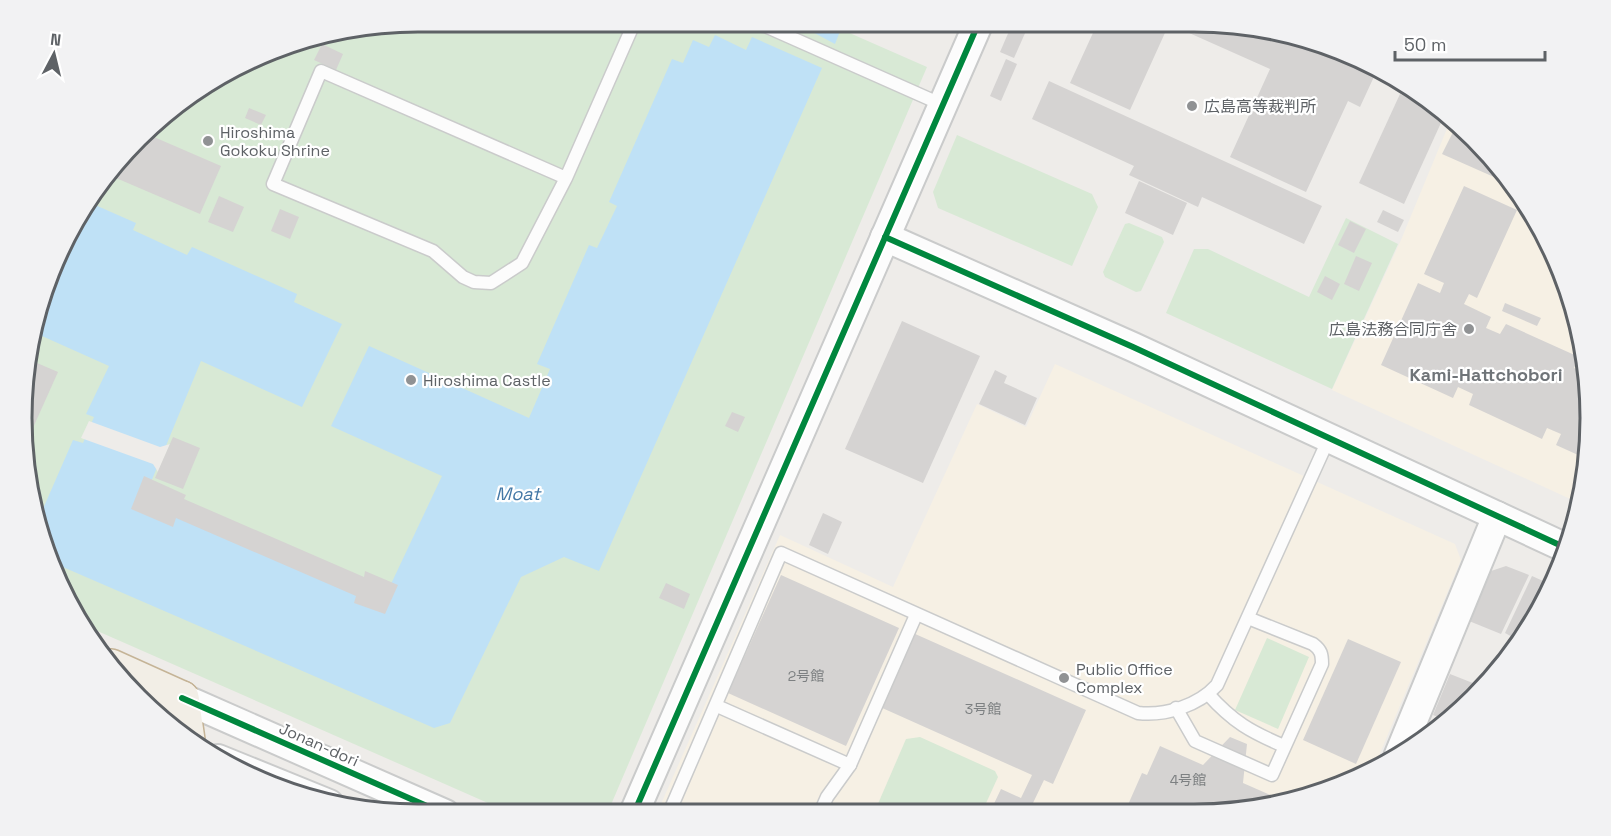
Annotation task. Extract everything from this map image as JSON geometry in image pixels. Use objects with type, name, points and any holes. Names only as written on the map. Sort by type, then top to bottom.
[{"type":"highway","points":[[140,686],[169,706],[177,720]]},
{"type":"street","points":[[638,804],[975,32]]},
{"type":"street","points":[[885,237],[1558,544]]},
{"type":"street","points":[[1404,741],[1497,516]]},
{"type":"street","name":"Jonan-dori","points":[[169,706],[419,804]]},
{"type":"lane","points":[[566,178],[321,71],[273,184],[433,251],[464,277],[474,282],[491,283],[522,263],[566,178],[630,32]]},
{"type":"lane","points":[[779,32],[943,105]]},
{"type":"lane","points":[[673,804],[781,554],[1138,713],[1158,715],[1208,694],[1222,675],[1329,438]]},
{"type":"lane","points":[[824,804],[850,765],[916,615]]},
{"type":"lane","points":[[1176,708],[1195,741],[1272,775],[1322,664],[1322,656],[1320,649],[1313,644],[1248,618]]},
{"type":"lane","points":[[1208,694],[1228,716],[1248,731],[1284,746]]},
{"type":"lane","points":[[717,706],[850,765]]},
{"type":"shaded area","name":"広島法務合同庁舎","points":[[1448,127],[1484,163],[1514,203],[1540,247],[1559,294],[1572,343],[1579,393],[1579,443],[1571,499],[1332,390],[1401,240]]},
{"type":"shaded area","name":"Public Office Complex","points":[[1055,364],[1455,544],[1461,560],[1378,757],[1317,784],[1268,797],[1218,804],[661,804],[780,535],[893,587],[977,404],[1026,427]]},
{"type":"green space","name":"Hiroshima Castle","points":[[393,32],[847,32],[927,67],[611,804],[490,804],[95,630],[71,589],[52,542],[39,493],[32,443],[32,393],[39,343],[52,294],[71,247],[83,225],[127,163],[163,127],[183,111],[247,71],[294,52],[343,39]]},
{"type":"green space","points":[[957,135],[1092,194],[1098,207],[1072,266],[938,208],[933,192]]},
{"type":"green space","points":[[1346,218],[1398,244],[1332,389],[1166,313],[1194,249],[1208,249],[1309,297]]},
{"type":"green space","points":[[1129,223],[1162,237],[1164,242],[1141,291],[1136,292],[1105,277],[1103,272],[1125,224]]},
{"type":"green space","points":[[1267,638],[1309,657],[1278,729],[1235,710]]},
{"type":"green space","points":[[920,737],[995,771],[998,777],[986,804],[878,804],[906,739]]},
{"type":"water","points":[[813,32],[840,32],[835,44]]},
{"type":"water","name":"Moat","points":[[715,35],[746,50],[752,37],[822,68],[599,571],[564,557],[521,577],[450,723],[434,728],[61,566],[43,509],[73,440],[83,443],[94,417],[86,414],[109,366],[41,335],[61,270],[71,247],[96,205],[136,223],[133,230],[187,255],[192,247],[297,294],[294,302],[342,324],[302,407],[201,361],[151,482],[175,516],[359,595],[391,584],[442,476],[331,426],[369,346],[529,418],[550,369],[537,364],[589,245],[597,248],[617,206],[609,202],[672,59],[683,63],[693,40],[709,47]]},
{"type":"pier","points":[[89,421],[160,447],[170,444],[158,472],[153,464],[81,438]]},
{"type":"building","points":[[1009,32],[1026,32],[1014,58],[1000,52]]},
{"type":"building","points":[[1093,32],[1165,32],[1130,110],[1070,83]]},
{"type":"building","points":[[1187,32],[1218,32],[1268,39],[1317,52],[1374,76],[1360,107],[1348,101],[1306,192],[1230,157],[1270,69]]},
{"type":"building","points":[[322,44],[343,54],[336,70],[314,60]]},
{"type":"building","points":[[1006,59],[1017,64],[1001,101],[990,96]]},
{"type":"building","points":[[1049,81],[1322,206],[1304,244],[1202,197],[1198,207],[1129,175],[1134,166],[1032,119]]},
{"type":"building","points":[[1400,94],[1410,99],[1441,122],[1404,204],[1359,183]]},
{"type":"building","points":[[249,108],[266,115],[261,125],[245,118]]},
{"type":"building","points":[[1453,132],[1496,178],[1442,154]]},
{"type":"building","points":[[153,137],[221,166],[200,214],[115,178]]},
{"type":"building","points":[[1139,181],[1187,203],[1173,235],[1125,213]]},
{"type":"building","points":[[1464,186],[1517,210],[1477,298],[1469,294],[1464,304],[1491,317],[1486,328],[1500,334],[1506,324],[1574,355],[1580,418],[1578,455],[1556,445],[1561,434],[1547,428],[1542,439],[1469,405],[1473,394],[1458,387],[1453,398],[1381,365],[1418,283],[1440,293],[1444,283],[1424,274]]},
{"type":"building","points":[[219,196],[244,207],[233,232],[208,222]]},
{"type":"building","points":[[280,209],[299,217],[290,239],[271,231]]},
{"type":"building","points":[[1383,210],[1404,220],[1398,232],[1377,222]]},
{"type":"building","points":[[1350,221],[1366,229],[1354,253],[1338,245]]},
{"type":"building","points":[[1356,256],[1372,263],[1359,291],[1344,284]]},
{"type":"building","points":[[1325,276],[1340,284],[1332,300],[1317,292]]},
{"type":"building","points":[[1505,303],[1541,318],[1537,326],[1502,311]]},
{"type":"building","points":[[902,321],[980,356],[923,483],[845,449]]},
{"type":"building","points":[[36,363],[58,372],[32,430],[32,393]]},
{"type":"building","points":[[995,370],[1007,376],[1004,383],[1037,398],[1025,425],[979,404]]},
{"type":"building","points":[[732,412],[745,417],[738,432],[725,426]]},
{"type":"building","points":[[173,437],[200,448],[183,489],[155,478]]},
{"type":"building","points":[[144,476],[186,495],[184,499],[364,577],[365,571],[398,585],[385,614],[354,603],[356,596],[176,518],[173,527],[131,509]]},
{"type":"building","points":[[823,513],[842,522],[828,554],[809,545]]},
{"type":"building","points":[[1506,566],[1529,575],[1501,634],[1469,621],[1491,571]]},
{"type":"building","points":[[781,575],[899,628],[846,746],[728,693]]},
{"type":"building","points":[[1532,576],[1543,581],[1512,637],[1505,633]]},
{"type":"building","points":[[666,583],[690,594],[684,609],[659,598]]},
{"type":"building","points":[[913,633],[1086,710],[1053,784],[1044,780],[1033,803],[1035,804],[994,804],[1001,789],[1021,798],[1032,775],[880,707]]},
{"type":"building","points":[[1348,639],[1401,662],[1356,764],[1303,740]]},
{"type":"building","points":[[1450,674],[1474,683],[1438,717],[1433,715]]},
{"type":"building","points":[[1230,737],[1247,744],[1243,783],[1272,796],[1218,804],[1128,804],[1142,773],[1147,775],[1160,746],[1203,765]]},
{"type":"cycle path","points":[[638,804],[975,32]]},
{"type":"cycle path","points":[[885,237],[1133,347],[1558,544]]},
{"type":"cycle path","points":[[182,698],[422,804]]},
{"type":"place","name":"広島高等裁判所","points":[[1192,106]]},
{"type":"place","name":"Hiroshima Gokoku Shrine","points":[[208,141]]},
{"type":"place","name":"広島法務合同庁舎","points":[[1469,329]]},
{"type":"place","name":"Hiroshima Castle","points":[[411,380]]},
{"type":"place","name":"Public Office Complex","points":[[1064,678]]},
{"type":"district","name":"Kami-Hattchobori","points":[[1486,375]]}]
